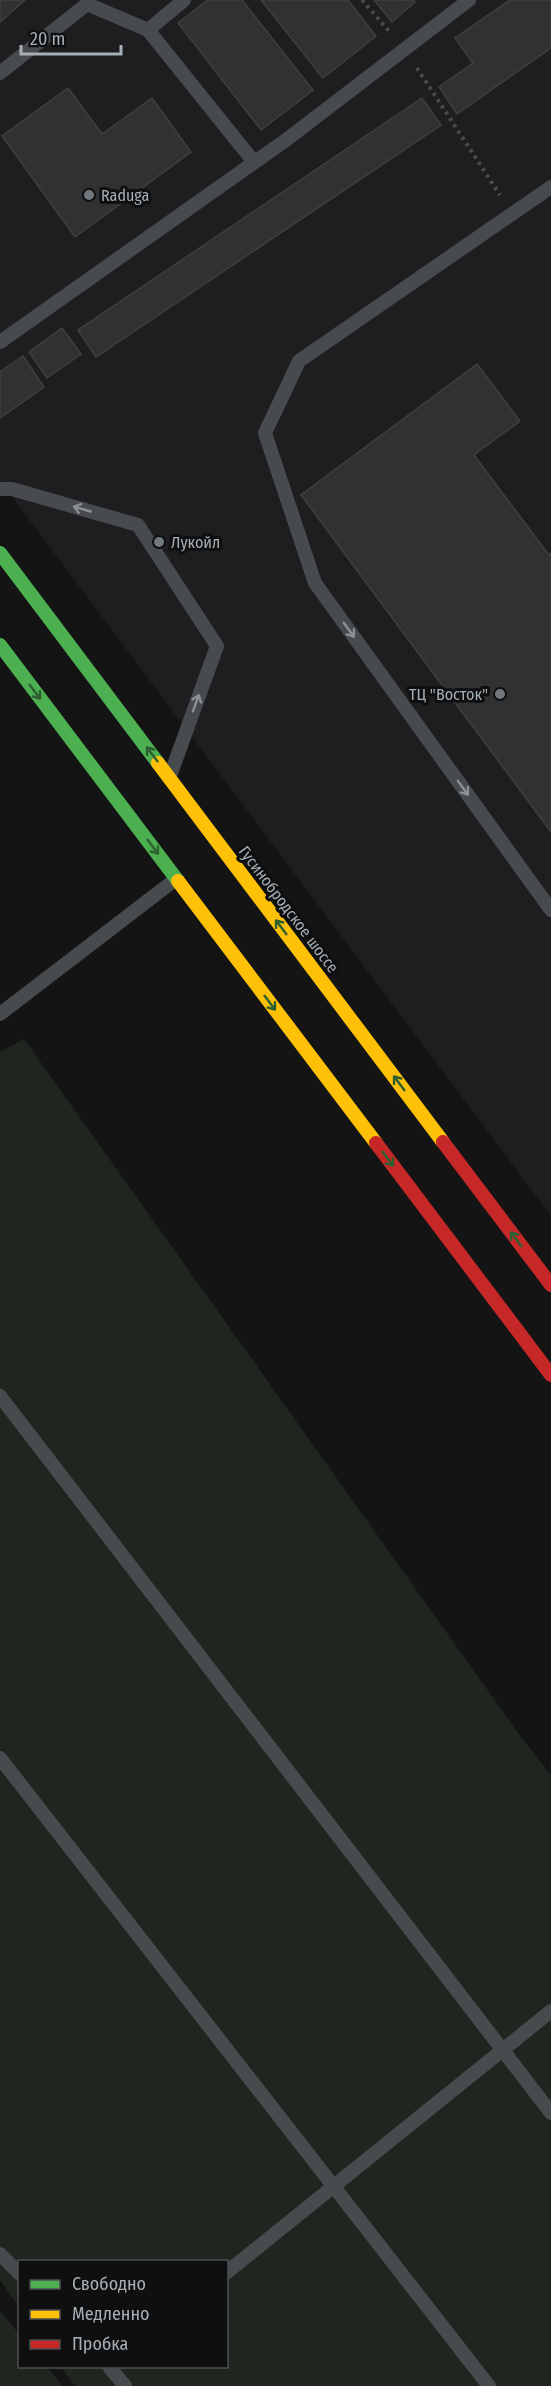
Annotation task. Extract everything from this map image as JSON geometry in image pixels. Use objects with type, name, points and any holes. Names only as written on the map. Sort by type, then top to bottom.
[{"type":"main road","name":"Гусинобродское шоссе","points":[[0,553],[551,1285]]},
{"type":"main road","points":[[0,645],[551,1375]]},
{"type":"lane","points":[[148,30],[184,0]]},
{"type":"lane","points":[[0,342],[254,162],[469,0]]},
{"type":"lane","points":[[0,73],[87,4],[148,30],[254,162]]},
{"type":"lane","points":[[551,187],[299,361],[265,434],[315,583],[551,910]]},
{"type":"lane","points":[[0,489],[12,489],[138,525],[217,646],[169,778]]},
{"type":"lane","points":[[0,1014],[176,879]]},
{"type":"lane","points":[[0,1396],[551,2113]]},
{"type":"lane","points":[[0,1758],[489,2386]]},
{"type":"lane","points":[[228,2271],[551,2011]]},
{"type":"lane","points":[[0,2254],[18,2272]]},
{"type":"lane","points":[[111,2368],[125,2386]]},
{"type":"path","points":[[362,0],[404,50],[513,213]]},
{"type":"shaded area","points":[[0,0],[551,0],[551,1216],[0,481]]},
{"type":"shaded area","points":[[24,1039],[521,1737],[551,1775],[551,2386],[75,2386],[62,2368],[228,2368],[228,2260],[18,2260],[18,2306],[0,2280],[0,1052]]},
{"type":"shaded area","points":[[0,2311],[18,2333],[18,2368],[48,2368],[63,2386],[0,2386]]},
{"type":"building","points":[[0,0],[25,0],[0,22]]},
{"type":"building","points":[[208,0],[242,0],[313,90],[261,130],[178,23]]},
{"type":"building","points":[[261,0],[348,0],[376,36],[323,78]]},
{"type":"building","points":[[374,0],[414,0],[415,2],[392,22]]},
{"type":"building","points":[[510,0],[551,0],[551,48],[457,114],[439,87],[473,63],[455,38]]},
{"type":"building","name":"Raduga","points":[[68,88],[102,134],[152,98],[191,152],[75,237],[2,136]]},
{"type":"building","points":[[422,98],[441,125],[96,357],[78,330]]},
{"type":"building","points":[[62,328],[81,354],[47,378],[29,352]]},
{"type":"building","points":[[23,356],[44,387],[0,418],[0,372]]},
{"type":"building","name":"ТЦ \"Восток\"","points":[[477,364],[520,421],[474,455],[549,555],[551,553],[551,832],[301,495]]},
{"type":"traffic: fast","points":[[0,553],[158,763]]},
{"type":"traffic: fast","points":[[0,645],[178,881]]},
{"type":"traffic: slow","points":[[158,763],[443,1142]]},
{"type":"traffic: slow","points":[[178,881],[376,1143]]},
{"type":"traffic: jam","points":[[443,1142],[551,1285]]},
{"type":"traffic: jam","points":[[376,1143],[551,1375]]},
{"type":"place","name":"Raduga","points":[[89,195]]},
{"type":"place","name":"Лукойл","points":[[159,542]]},
{"type":"place","name":"ТЦ \"Восток\"","points":[[500,694]]}]
